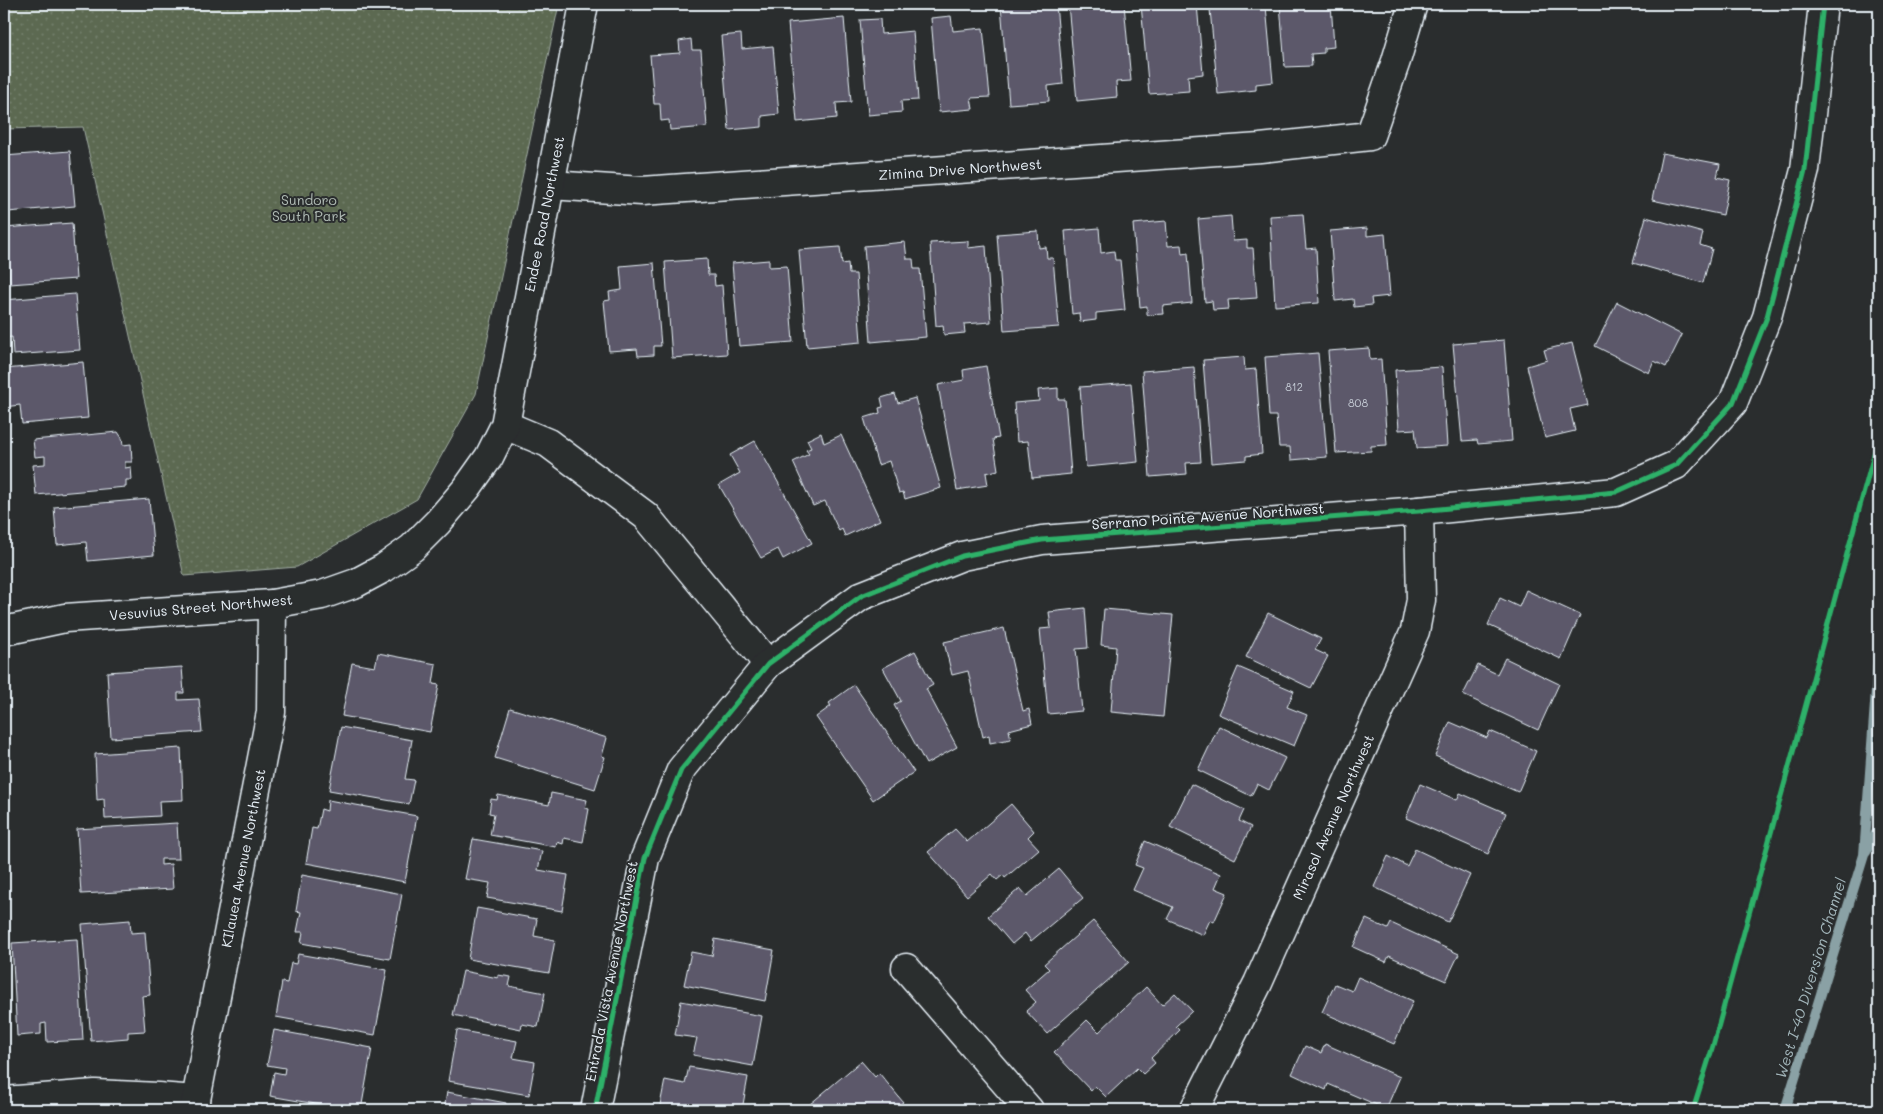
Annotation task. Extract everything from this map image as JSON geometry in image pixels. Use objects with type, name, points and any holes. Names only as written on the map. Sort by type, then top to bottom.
[{"type":"street","name":"Endee Road Northwest","points":[[505,425],[584,4]]},
{"type":"street","name":"Zimina Drive Northwest","points":[[550,185],[642,191],[1260,148],[1370,136],[1413,4]]},
{"type":"street","name":"Serrano Pointe Avenue Northwest","points":[[768,664],[861,596],[962,556],[1042,540],[1419,511],[1616,492],[1676,464],[1733,403],[1767,318],[1805,170],[1823,4]]},
{"type":"street","name":"Vesuvius Street Northwest","points":[[5,623],[272,604],[322,595],[356,583],[384,568],[412,548],[438,522],[490,457],[505,425]]},
{"type":"street","points":[[505,425],[548,443],[646,516],[768,664]]},
{"type":"street","name":"Mirasol Avenue Northwest","points":[[1194,1110],[1258,984],[1415,631],[1421,600],[1419,511]]},
{"type":"street","name":"KIlauea Avenue Northwest","points":[[195,1105],[271,712],[272,604]]},
{"type":"street","name":"Entrada Vista Avenue Northwest","points":[[595,1110],[645,858],[681,770],[768,664]]},
{"type":"street","points":[[906,968],[1029,1110]]},
{"type":"street","points":[[4,1101],[95,1094],[158,1097],[195,1105]]},
{"type":"green space","name":"Sundoro South Park","points":[[4,4],[559,4],[476,394],[417,499],[297,567],[184,576],[83,127],[4,129]]},
{"type":"building","points":[[1056,4],[1063,84],[1048,86],[1049,101],[1009,104],[1001,5]]},
{"type":"building","points":[[1068,4],[1124,4],[1131,81],[1116,82],[1117,97],[1077,101]]},
{"type":"building","points":[[1141,4],[1197,4],[1203,74],[1188,76],[1189,91],[1149,94]]},
{"type":"building","points":[[1221,4],[1235,4],[1235,8],[1266,6],[1273,82],[1256,84],[1256,90],[1218,94],[1210,9],[1221,8]]},
{"type":"building","points":[[1280,4],[1331,4],[1334,47],[1324,48],[1324,53],[1311,54],[1312,66],[1285,67]]},
{"type":"building","points":[[951,16],[953,31],[983,28],[990,97],[971,98],[973,109],[939,112],[931,18]]},
{"type":"building","points":[[844,18],[851,102],[836,103],[837,118],[797,122],[788,23]]},
{"type":"building","points":[[880,19],[881,34],[913,31],[918,100],[901,101],[902,112],[868,115],[860,20]]},
{"type":"building","points":[[741,34],[742,49],[773,46],[779,114],[762,116],[762,127],[729,130],[721,36]]},
{"type":"building","points":[[691,39],[692,50],[701,50],[707,127],[670,130],[669,120],[661,121],[660,104],[654,104],[650,55],[680,53],[679,41]]},
{"type":"building","points":[[70,151],[75,206],[8,212],[7,193],[4,194],[4,156]]},
{"type":"building","points":[[1662,153],[1720,164],[1717,177],[1730,180],[1723,215],[1652,200]]},
{"type":"building","points":[[1303,214],[1306,249],[1316,248],[1319,303],[1275,306],[1270,216]]},
{"type":"building","points":[[1231,216],[1233,241],[1247,240],[1247,248],[1253,248],[1257,298],[1228,300],[1229,309],[1213,310],[1212,301],[1205,302],[1198,219]]},
{"type":"building","points":[[1646,217],[1703,233],[1700,245],[1712,249],[1703,283],[1633,263]]},
{"type":"building","points":[[1166,221],[1168,246],[1181,245],[1182,254],[1188,253],[1192,303],[1163,306],[1164,314],[1147,315],[1147,306],[1140,307],[1133,224]]},
{"type":"building","points":[[72,223],[76,279],[10,284],[9,266],[4,266],[4,228]]},
{"type":"building","points":[[1099,228],[1101,253],[1114,251],[1115,260],[1120,260],[1125,310],[1096,313],[1096,320],[1080,322],[1079,313],[1072,314],[1065,231]]},
{"type":"building","points":[[1367,228],[1367,236],[1385,234],[1390,296],[1371,298],[1372,305],[1354,307],[1353,299],[1335,301],[1330,231]]},
{"type":"building","points":[[1038,231],[1039,248],[1046,247],[1047,258],[1053,258],[1059,327],[1004,331],[997,234]]},
{"type":"building","points":[[968,241],[968,248],[986,246],[991,322],[964,324],[965,333],[944,335],[943,325],[936,326],[930,243]]},
{"type":"building","points":[[905,242],[907,259],[913,259],[914,269],[920,269],[926,337],[871,342],[864,246]]},
{"type":"building","points":[[840,247],[842,264],[848,263],[849,274],[856,274],[861,342],[807,347],[799,250]]},
{"type":"building","points":[[707,259],[708,275],[714,275],[715,286],[722,285],[727,354],[672,358],[665,262]]},
{"type":"building","points":[[769,260],[769,267],[787,266],[793,342],[739,346],[732,263]]},
{"type":"building","points":[[654,263],[661,346],[654,346],[654,355],[638,356],[637,349],[609,351],[604,301],[610,300],[609,292],[622,290],[620,266]]},
{"type":"building","points":[[75,294],[80,350],[13,355],[12,337],[4,338],[4,300]]},
{"type":"building","points":[[1617,302],[1682,335],[1666,367],[1654,361],[1649,373],[1595,346]]},
{"type":"building","points":[[1504,340],[1512,441],[1478,444],[1477,440],[1462,441],[1453,344]]},
{"type":"building","points":[[1572,343],[1588,405],[1570,409],[1575,431],[1545,438],[1527,366],[1547,360],[1544,350]]},
{"type":"building","points":[[1369,348],[1370,360],[1381,359],[1387,445],[1371,446],[1371,451],[1336,453],[1328,351]]},
{"type":"building","points":[[1318,353],[1327,457],[1291,460],[1290,447],[1279,447],[1276,416],[1269,416],[1265,357]]},
{"type":"building","points":[[1244,357],[1245,370],[1256,369],[1262,454],[1246,456],[1246,460],[1211,463],[1203,360]]},
{"type":"building","points":[[83,362],[88,418],[22,424],[20,405],[4,407],[4,369]]},
{"type":"building","points":[[986,366],[999,438],[993,439],[998,470],[986,473],[988,485],[957,490],[938,385],[964,380],[963,370]]},
{"type":"building","points":[[1194,367],[1201,462],[1186,463],[1187,474],[1150,477],[1142,371]]},
{"type":"building","points":[[1442,367],[1447,446],[1417,448],[1415,429],[1399,430],[1395,370]]},
{"type":"building","points":[[1131,383],[1138,462],[1086,467],[1080,387]]},
{"type":"building","points":[[1058,388],[1058,399],[1065,399],[1071,474],[1032,478],[1028,441],[1017,442],[1014,403],[1039,401],[1038,390]]},
{"type":"building","points":[[895,394],[898,403],[915,398],[941,488],[905,499],[903,492],[899,493],[889,461],[878,465],[864,418],[880,413],[879,408],[883,407],[881,398]]},
{"type":"building","points":[[118,432],[122,438],[123,445],[131,444],[132,462],[125,462],[125,468],[131,467],[132,480],[126,480],[126,487],[36,495],[33,465],[45,464],[45,456],[35,457],[33,440]]},
{"type":"building","points":[[821,433],[824,443],[841,435],[880,520],[845,536],[842,529],[839,531],[825,501],[813,506],[793,462],[809,454],[806,450],[811,448],[807,440]]},
{"type":"building","points":[[755,441],[812,543],[783,559],[778,549],[761,558],[719,485],[740,473],[730,455]]},
{"type":"building","points":[[149,499],[154,555],[88,561],[86,542],[57,545],[54,507]]},
{"type":"building","points":[[1526,590],[1580,615],[1561,659],[1488,625],[1500,598],[1519,607]]},
{"type":"building","points":[[1085,608],[1088,648],[1076,649],[1082,711],[1048,714],[1040,629],[1051,628],[1049,612]]},
{"type":"building","points":[[1104,609],[1173,615],[1163,717],[1111,712],[1116,647],[1101,645]]},
{"type":"building","points":[[1268,613],[1321,639],[1315,650],[1328,656],[1311,688],[1246,657]]},
{"type":"building","points":[[1004,628],[1023,711],[1029,709],[1032,724],[1009,730],[1011,739],[990,743],[989,735],[983,737],[968,671],[952,675],[944,642]]},
{"type":"building","points":[[915,651],[933,685],[926,689],[957,747],[926,764],[894,705],[901,701],[883,668]]},
{"type":"building","points":[[378,653],[436,664],[433,684],[439,685],[430,732],[342,716],[352,663],[375,667]]},
{"type":"building","points":[[1505,658],[1559,684],[1538,730],[1463,695],[1478,665],[1497,674]]},
{"type":"building","points":[[182,667],[184,693],[178,693],[178,700],[199,699],[202,732],[111,738],[107,672]]},
{"type":"building","points":[[1238,667],[1294,691],[1287,707],[1307,715],[1294,746],[1218,714]]},
{"type":"building","points":[[854,685],[914,772],[873,800],[816,717],[831,706],[829,703]]},
{"type":"building","points":[[510,708],[607,738],[602,756],[605,757],[595,789],[495,758]]},
{"type":"building","points":[[1450,722],[1487,738],[1490,731],[1536,751],[1518,792],[1435,756]]},
{"type":"building","points":[[1219,726],[1285,758],[1269,790],[1257,784],[1251,796],[1198,770]]},
{"type":"building","points":[[341,727],[412,740],[405,779],[414,780],[409,804],[329,790]]},
{"type":"building","points":[[181,748],[183,800],[159,801],[160,816],[105,819],[104,799],[97,800],[95,754]]},
{"type":"building","points":[[1191,784],[1244,810],[1239,821],[1251,827],[1235,859],[1170,827]]},
{"type":"building","points":[[1420,784],[1457,800],[1460,793],[1506,813],[1488,854],[1406,818]]},
{"type":"building","points":[[551,793],[587,800],[585,808],[589,809],[583,842],[564,838],[563,844],[557,842],[556,847],[490,835],[494,814],[489,813],[491,799],[497,800],[498,795],[549,805]]},
{"type":"building","points":[[328,800],[417,816],[405,882],[306,863],[312,828],[317,829],[321,809],[327,811]]},
{"type":"building","points":[[1011,804],[1034,831],[1028,837],[1039,849],[1005,878],[1003,875],[997,880],[992,874],[967,896],[928,852],[955,829],[967,842]]},
{"type":"building","points":[[177,823],[179,859],[161,859],[161,865],[171,864],[173,889],[81,894],[77,829]]},
{"type":"building","points":[[473,839],[542,851],[538,870],[568,875],[562,911],[487,898],[490,883],[465,879]]},
{"type":"building","points":[[1145,841],[1221,874],[1215,888],[1227,893],[1214,922],[1210,920],[1203,935],[1167,919],[1173,907],[1133,890],[1143,868],[1135,865]]},
{"type":"building","points":[[1415,849],[1470,875],[1448,922],[1374,887],[1388,856],[1407,866]]},
{"type":"building","points":[[1059,869],[1083,898],[1031,941],[1025,933],[1012,944],[988,916],[1020,888],[1027,896]]},
{"type":"building","points":[[302,875],[402,894],[390,959],[301,943],[303,932],[297,932],[301,912],[296,911]]},
{"type":"building","points":[[477,908],[537,919],[534,936],[555,940],[549,973],[468,959]]},
{"type":"building","points":[[1366,919],[1388,929],[1391,923],[1459,954],[1446,981],[1389,956],[1386,962],[1353,947]]},
{"type":"building","points":[[130,920],[131,933],[145,932],[150,995],[142,996],[145,1031],[128,1032],[128,1038],[91,1041],[82,924]]},
{"type":"building","points":[[1093,921],[1129,962],[1047,1034],[1026,1011],[1036,1002],[1025,990],[1049,969],[1044,964]]},
{"type":"building","points":[[77,939],[83,1040],[47,1042],[46,1023],[41,1024],[41,1034],[17,1036],[12,943]]},
{"type":"building","points":[[715,939],[774,950],[765,1001],[684,985],[691,952],[712,956]]},
{"type":"building","points":[[298,954],[387,970],[375,1035],[276,1017],[282,982],[287,983],[291,963],[296,964]]},
{"type":"building","points":[[463,971],[498,978],[498,975],[511,977],[509,986],[545,993],[538,1027],[522,1024],[521,1029],[453,1015]]},
{"type":"building","points":[[1358,977],[1413,1001],[1394,1044],[1322,1012],[1335,984],[1352,991]]},
{"type":"building","points":[[1146,987],[1162,1005],[1175,993],[1192,1011],[1176,1026],[1180,1030],[1151,1058],[1155,1063],[1143,1074],[1137,1068],[1106,1097],[1095,1086],[1091,1091],[1054,1052],[1087,1020],[1099,1032]]},
{"type":"building","points":[[681,1001],[762,1016],[753,1066],[693,1055],[697,1038],[675,1035]]},
{"type":"building","points":[[274,1030],[372,1048],[361,1110],[350,1110],[270,1096],[274,1072],[284,1074],[285,1068],[267,1065]]},
{"type":"building","points":[[457,1030],[517,1041],[513,1058],[535,1062],[529,1095],[448,1081]]},
{"type":"building","points":[[1325,1044],[1400,1077],[1386,1109],[1328,1084],[1326,1090],[1292,1074],[1305,1046],[1321,1053]]},
{"type":"building","points":[[861,1061],[875,1077],[879,1073],[903,1102],[894,1110],[803,1110]]},
{"type":"building","points":[[689,1067],[748,1077],[742,1110],[659,1110],[665,1080],[685,1084]]},
{"type":"building","points":[[447,1092],[506,1103],[505,1110],[444,1110]]},
{"type":"building","points":[[262,1105],[294,1110],[261,1110]]},
{"type":"waterway","name":"West I-40 Diversion Channel","points":[[1785,1110],[1864,855],[1879,648]]},
{"type":"waterway","name":"West I-40 Diversion Channel","points":[[1866,852],[1879,828]]},
{"type":"cycle path","points":[[595,1110],[645,858],[681,770],[768,664],[861,596],[962,556],[1042,540],[1419,511],[1616,492],[1676,465],[1733,403],[1767,317],[1805,170],[1823,4]]},
{"type":"cycle path","points":[[1693,1110],[1713,1046],[1879,436]]}]
